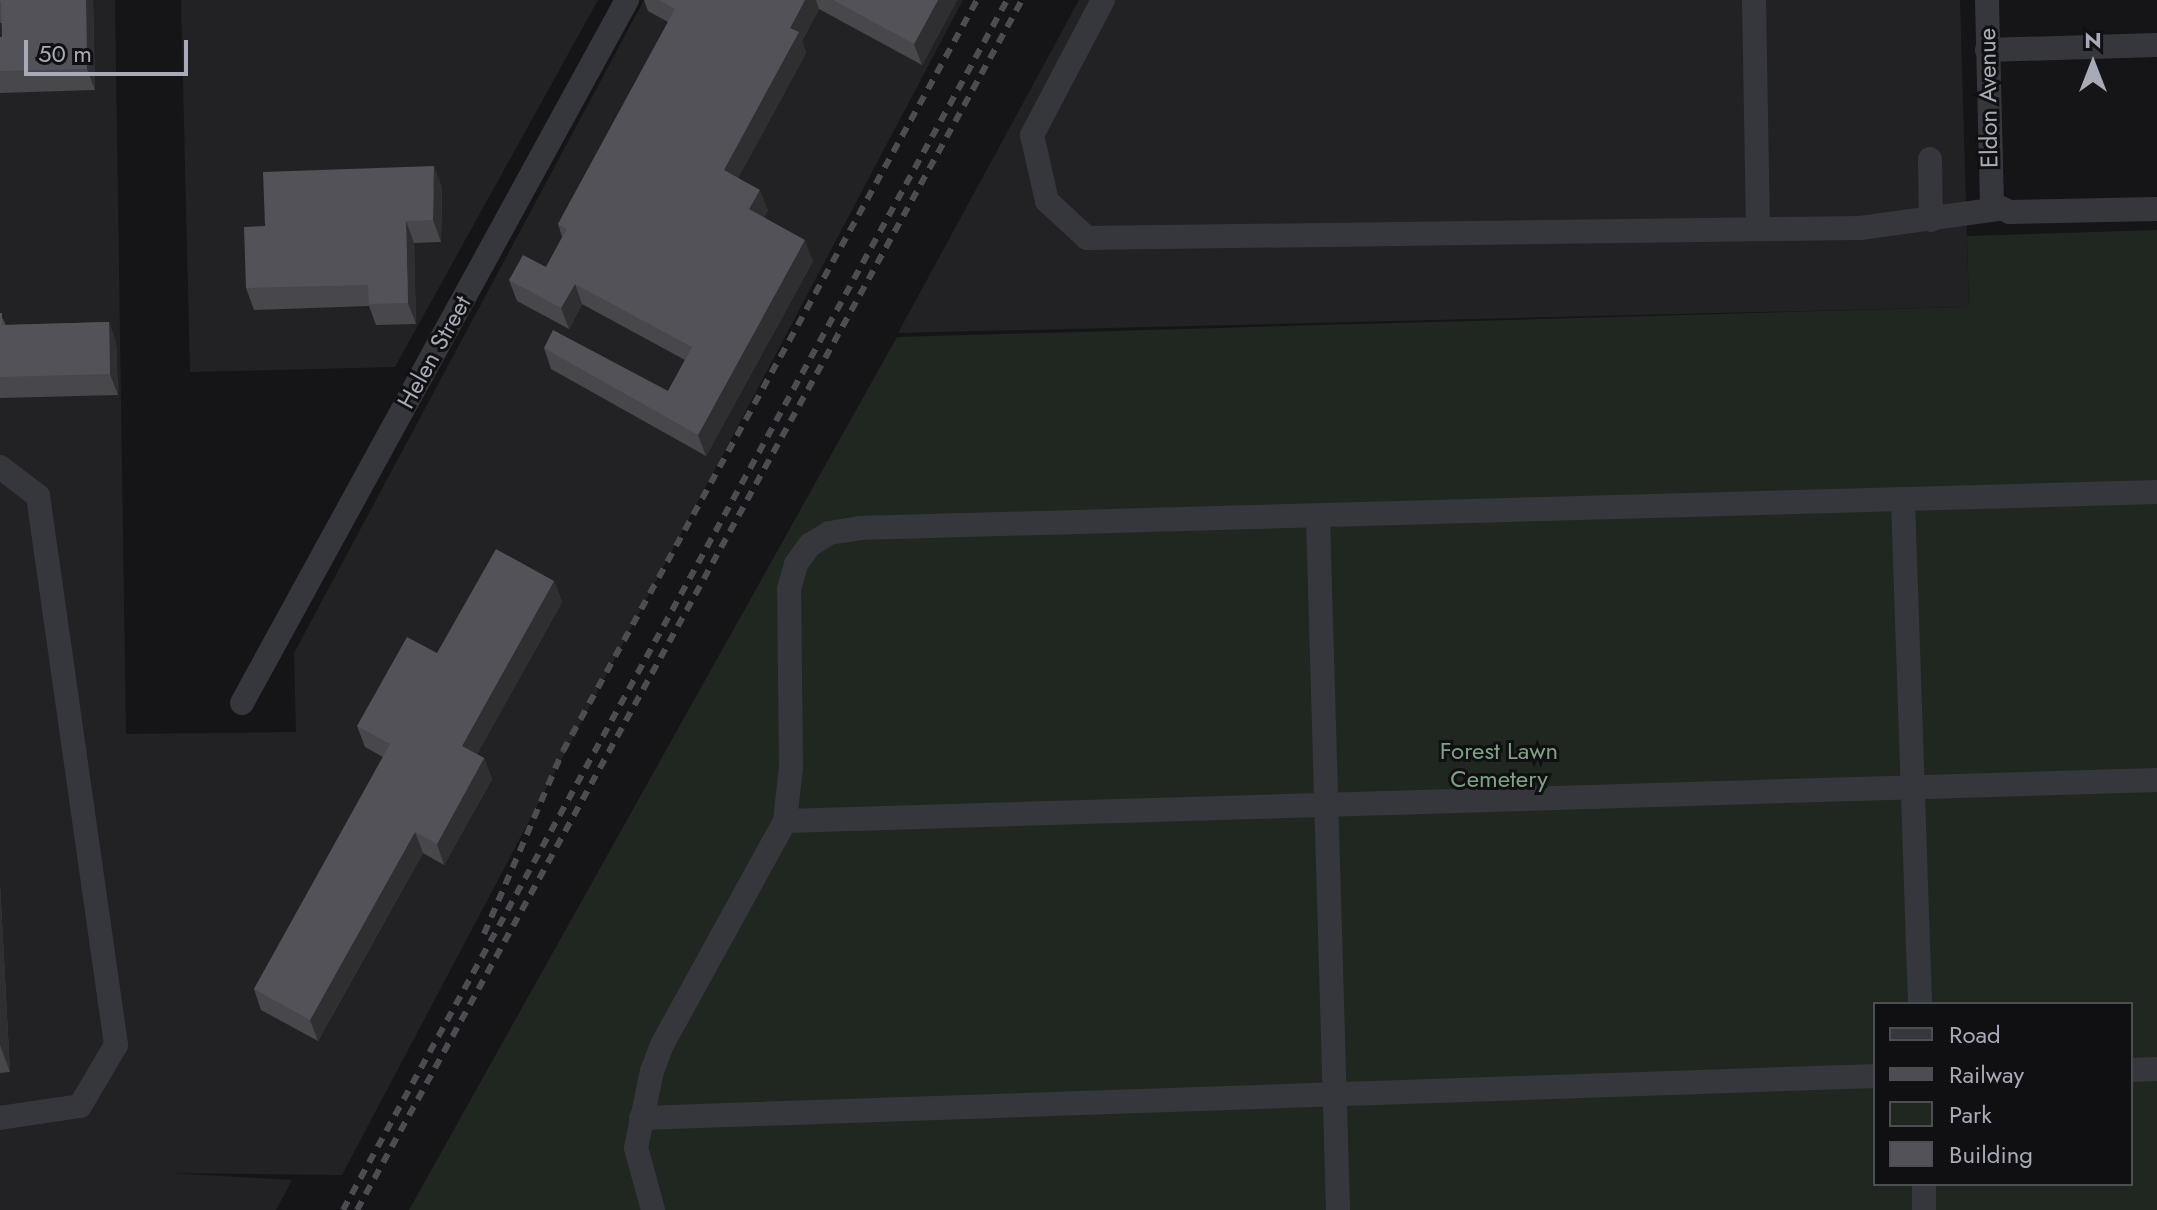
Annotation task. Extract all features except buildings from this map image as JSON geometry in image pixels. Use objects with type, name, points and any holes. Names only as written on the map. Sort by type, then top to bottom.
[{"type":"street","name":"Helen Street","points":[[242,703],[627,0]]},
{"type":"street","points":[[1103,0],[1032,135],[1047,201],[1087,238],[1860,228],[1931,220],[1994,203],[2157,209]]},
{"type":"street","points":[[1754,0],[1758,227]]},
{"type":"street","name":"Eldon Avenue","points":[[1987,0],[1994,203]]},
{"type":"street","points":[[1987,50],[2157,45]]},
{"type":"street","points":[[1930,159],[1931,220]]},
{"type":"street","points":[[0,467],[38,496],[116,1045],[80,1106],[0,1118]]},
{"type":"street","points":[[653,1210],[639,1174],[641,1118],[663,1043],[785,821],[791,767],[789,589],[796,564],[810,545],[829,533],[859,528],[1318,519],[2157,492]]},
{"type":"street","points":[[1903,501],[1920,1002]]},
{"type":"street","points":[[1318,519],[1332,1096],[1338,1210]]},
{"type":"street","points":[[785,821],[1324,808],[2157,780]]},
{"type":"street","points":[[2133,1070],[2157,1069]]},
{"type":"street","points":[[641,1118],[1873,1076]]},
{"type":"street","points":[[1924,1186],[1924,1210]]},
{"type":"shaded area","points":[[0,0],[115,0],[126,734],[296,732],[294,653],[644,0],[963,0],[342,1175],[170,1173],[292,1180],[276,1210],[0,1210]]},
{"type":"shaded area","points":[[181,0],[598,0],[395,367],[190,372]]},
{"type":"shaded area","points":[[1079,0],[1960,0],[1969,307],[898,333]]},
{"type":"green space","name":"Forest Lawn Cemetery","points":[[2157,230],[2157,1210],[409,1210],[897,337],[1969,307],[1967,236]]},
{"type":"railway","points":[[484,934],[563,751],[977,0]]},
{"type":"railway","points":[[343,1210],[1007,0]]},
{"type":"railway","points":[[357,1210],[1022,0]]}]
